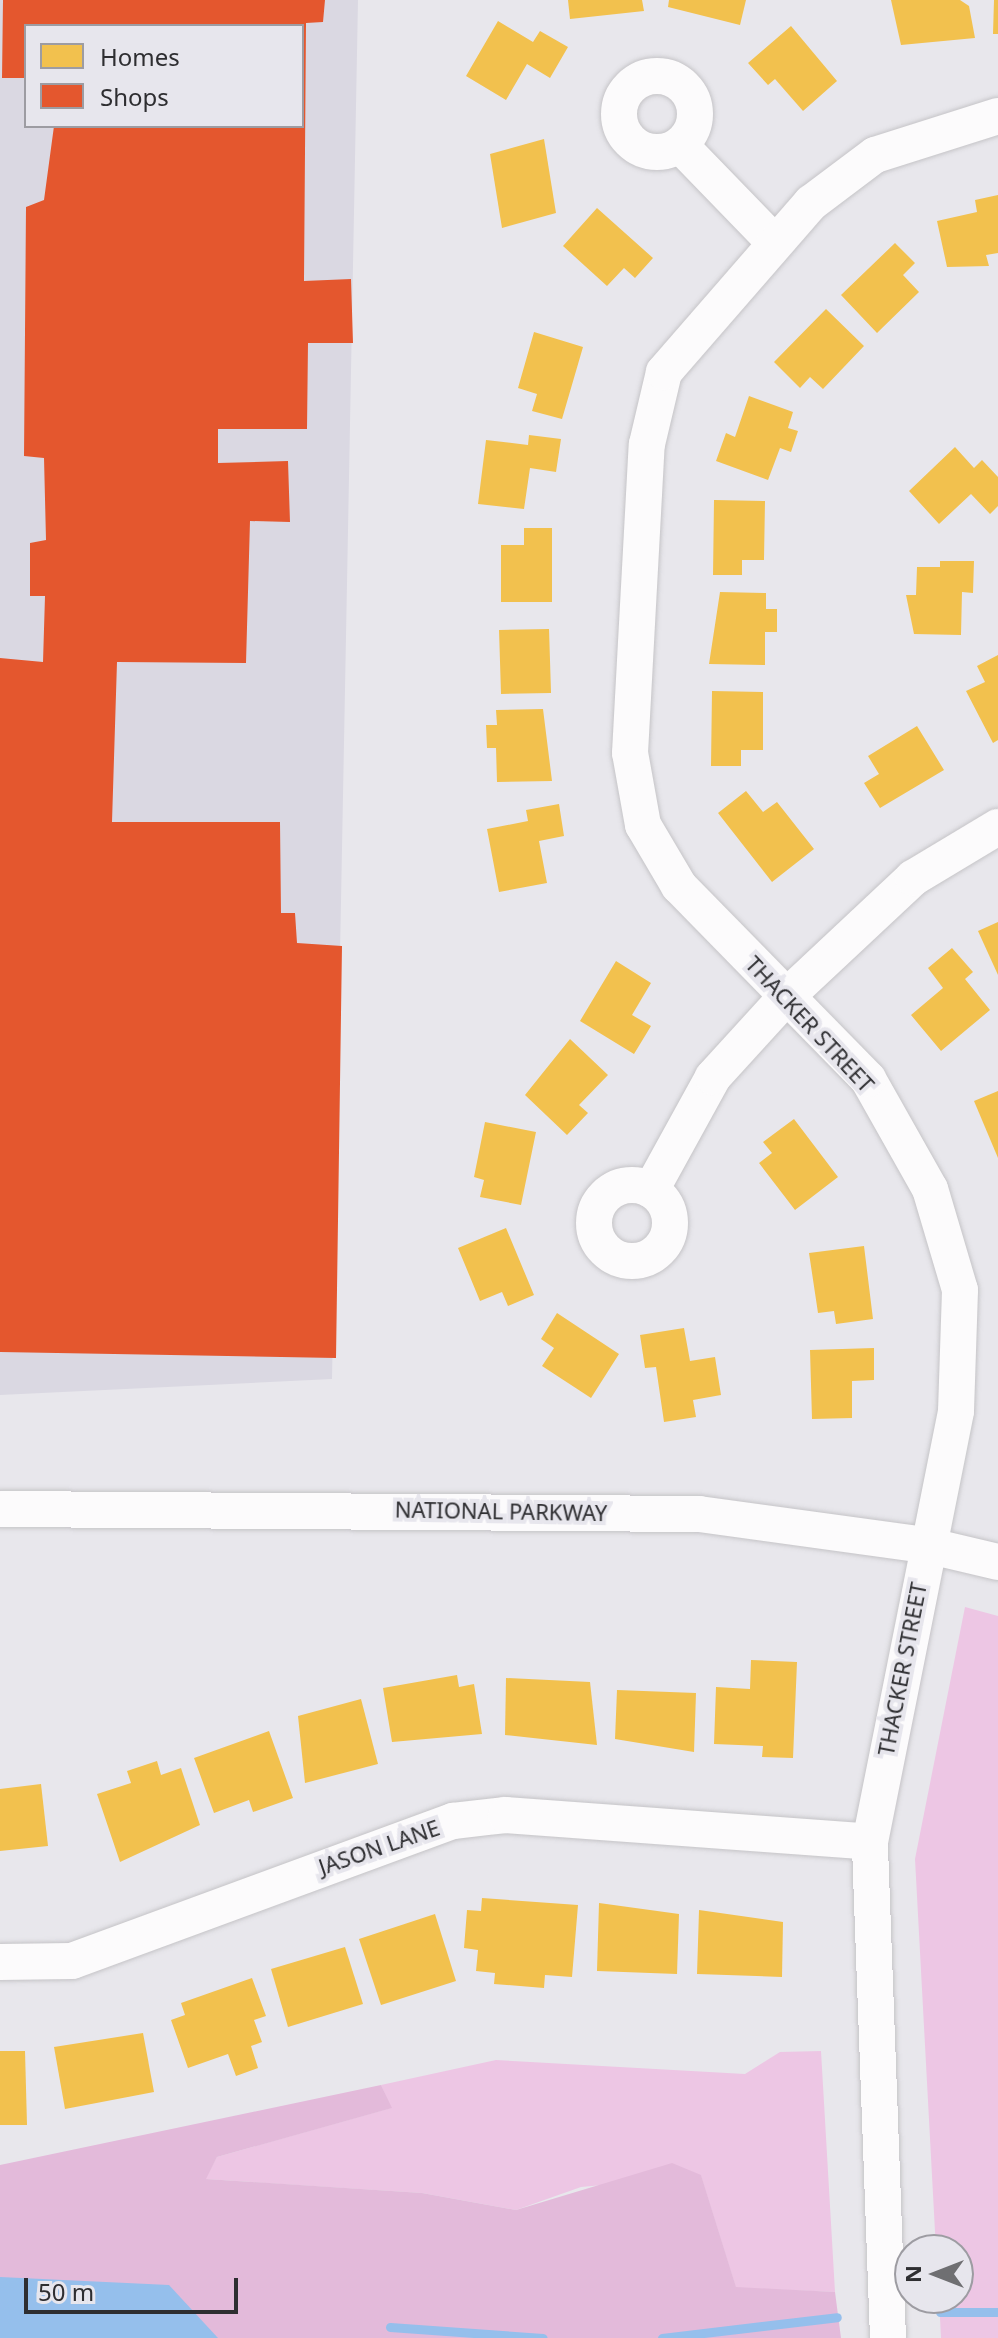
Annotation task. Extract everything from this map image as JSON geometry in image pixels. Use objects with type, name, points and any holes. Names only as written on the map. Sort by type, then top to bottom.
[{"type":"street","name":"THACKER STREET","points":[[888,2338],[870,1842],[926,1545],[956,1411],[960,1290],[930,1189],[868,1079],[679,886],[643,825],[630,753],[647,444],[664,372],[773,241],[875,155],[998,116]]},
{"type":"street","points":[[680,145],[773,241]]},
{"type":"street","points":[[651,1190],[713,1077],[787,996],[913,878],[998,827]]},
{"type":"street","name":"NATIONAL PARKWAY","points":[[0,1509],[699,1514],[926,1545],[998,1562]]},
{"type":"street","name":"JASON LANE","points":[[0,1962],[72,1961],[453,1821],[506,1815],[870,1842]]},
{"type":"shaded area","points":[[0,0],[358,0],[332,1379],[0,1395]]},
{"type":"shaded area","points":[[965,1607],[998,1616],[998,2338],[941,2338],[940,2314],[974,2314],[974,2234],[935,2234],[915,1859]]},
{"type":"shaded area","points":[[821,2051],[835,2292],[736,2288],[701,2176],[581,2187],[516,2210],[422,2193],[205,2179],[217,2157],[391,2108],[381,2085],[496,2060],[745,2074],[780,2052]]},
{"type":"shaded area","points":[[381,2085],[392,2108],[217,2157],[206,2179],[422,2193],[516,2210],[672,2163],[701,2175],[736,2287],[835,2292],[841,2338],[0,2338],[0,2165]]},
{"type":"water","points":[[0,2277],[169,2285],[218,2338],[0,2338]]},
{"type":"building: Homes","points":[[568,0],[642,0],[644,11],[570,19]]},
{"type":"building: Homes","points":[[669,0],[746,0],[740,25],[668,7]]},
{"type":"building: Homes","points":[[891,0],[960,0],[969,6],[975,38],[901,45]]},
{"type":"building: Homes","points":[[994,0],[998,0],[998,34],[993,34]]},
{"type":"building: Homes","points":[[498,21],[533,42],[540,31],[568,47],[550,78],[527,64],[506,100],[466,76]]},
{"type":"building: Homes","points":[[791,26],[837,81],[803,111],[775,79],[768,85],[748,63]]},
{"type":"building: Homes","points":[[544,139],[556,213],[502,228],[490,154]]},
{"type":"building: Homes","points":[[998,195],[998,253],[986,255],[989,266],[947,267],[937,221],[977,212],[975,200]]},
{"type":"building: Homes","points":[[597,208],[653,258],[635,278],[624,268],[607,286],[563,246]]},
{"type":"building: Homes","points":[[895,243],[915,263],[903,275],[919,292],[877,333],[841,295]]},
{"type":"building: Homes","points":[[826,309],[864,346],[823,389],[810,377],[800,388],[774,362]]},
{"type":"building: Homes","points":[[534,332],[583,347],[562,419],[532,411],[537,394],[518,388]]},
{"type":"building: Homes","points":[[749,396],[793,412],[788,428],[798,431],[791,452],[780,448],[768,480],[716,461],[726,433],[735,437]]},
{"type":"building: Homes","points":[[529,435],[561,439],[556,472],[530,468],[524,509],[478,504],[486,440],[528,445]]},
{"type":"building: Homes","points":[[955,447],[974,468],[982,460],[998,477],[998,506],[990,514],[971,494],[939,524],[909,491]]},
{"type":"building: Homes","points":[[714,500],[765,501],[764,560],[742,560],[742,575],[713,575]]},
{"type":"building: Homes","points":[[524,528],[552,528],[552,602],[501,602],[501,545],[524,545]]},
{"type":"building: Homes","points":[[940,561],[974,561],[973,593],[962,592],[961,635],[914,634],[906,595],[916,595],[917,567],[940,567]]},
{"type":"building: Homes","points":[[720,592],[766,593],[766,609],[777,609],[777,632],[765,632],[765,665],[709,664]]},
{"type":"building: Homes","points":[[549,629],[551,693],[501,694],[499,630]]},
{"type":"building: Homes","points":[[998,655],[998,740],[993,743],[966,691],[985,682],[977,666]]},
{"type":"building: Homes","points":[[712,691],[763,692],[763,750],[741,750],[741,766],[711,766]]},
{"type":"building: Homes","points":[[543,709],[552,781],[497,782],[496,748],[487,748],[486,725],[497,725],[496,710]]},
{"type":"building: Homes","points":[[917,726],[944,770],[880,808],[864,783],[879,774],[868,756]]},
{"type":"building: Homes","points":[[746,791],[763,812],[777,802],[814,849],[772,882],[718,813]]},
{"type":"building: Homes","points":[[559,804],[564,836],[539,841],[547,883],[499,892],[487,829],[528,821],[526,810]]},
{"type":"building: Homes","points":[[998,922],[998,975],[978,931]]},
{"type":"building: Homes","points":[[952,948],[973,972],[965,979],[990,1010],[941,1051],[911,1015],[943,988],[928,968]]},
{"type":"building: Homes","points":[[616,961],[651,983],[632,1015],[651,1026],[634,1054],[580,1021]]},
{"type":"building: Homes","points":[[570,1039],[608,1075],[579,1105],[588,1113],[567,1135],[525,1095]]},
{"type":"building: Homes","points":[[998,1091],[998,1158],[974,1101]]},
{"type":"building: Homes","points":[[794,1119],[838,1177],[795,1210],[759,1163],[772,1153],[763,1142]]},
{"type":"building: Homes","points":[[485,1122],[536,1132],[521,1205],[480,1197],[484,1180],[474,1177]]},
{"type":"building: Homes","points":[[506,1228],[534,1295],[508,1306],[502,1292],[480,1301],[458,1248]]},
{"type":"building: Homes","points":[[864,1246],[873,1319],[836,1324],[834,1311],[818,1313],[809,1253]]},
{"type":"building: Homes","points":[[557,1313],[619,1354],[591,1398],[542,1366],[554,1348],[541,1339]]},
{"type":"building: Homes","points":[[684,1328],[690,1361],[715,1357],[721,1395],[693,1400],[696,1417],[664,1422],[656,1367],[645,1368],[640,1335]]},
{"type":"building: Homes","points":[[874,1348],[874,1380],[852,1381],[852,1418],[812,1419],[810,1350]]},
{"type":"building: Homes","points":[[751,1660],[797,1662],[793,1758],[762,1757],[763,1746],[714,1744],[716,1687],[750,1689]]},
{"type":"building: Homes","points":[[457,1675],[459,1687],[474,1684],[482,1734],[392,1742],[383,1688]]},
{"type":"building: Homes","points":[[506,1678],[590,1682],[597,1745],[505,1735]]},
{"type":"building: Homes","points":[[617,1690],[696,1693],[694,1752],[615,1739]]},
{"type":"building: Homes","points":[[361,1699],[378,1764],[305,1783],[298,1716]]},
{"type":"building: Homes","points":[[269,1731],[293,1798],[253,1812],[249,1800],[214,1813],[194,1758]]},
{"type":"building: Homes","points":[[157,1761],[161,1775],[181,1768],[200,1825],[120,1862],[97,1794],[131,1783],[127,1771]]},
{"type":"building: Homes","points":[[41,1784],[48,1846],[0,1851],[0,1789]]},
{"type":"building: Homes","points":[[482,1898],[578,1905],[572,1977],[545,1975],[544,1988],[494,1984],[495,1973],[476,1971],[478,1950],[464,1948],[467,1910],[481,1911]]},
{"type":"building: Homes","points":[[599,1903],[679,1914],[677,1974],[597,1971]]},
{"type":"building: Homes","points":[[699,1910],[783,1922],[782,1977],[697,1974]]},
{"type":"building: Homes","points":[[435,1914],[456,1981],[381,2005],[359,1939]]},
{"type":"building: Homes","points":[[345,1947],[363,2004],[288,2027],[271,1969]]},
{"type":"building: Homes","points":[[252,1978],[266,2016],[254,2020],[262,2042],[251,2046],[258,2068],[236,2076],[228,2054],[188,2068],[171,2020],[185,2015],[181,2003]]},
{"type":"building: Homes","points":[[143,2033],[154,2092],[65,2109],[54,2047]]},
{"type":"building: Homes","points":[[0,2051],[25,2051],[27,2125],[0,2125]]},
{"type":"building: Shops","points":[[3,0],[325,0],[323,22],[306,23],[304,281],[351,279],[353,343],[308,343],[307,429],[218,429],[218,463],[288,461],[290,522],[250,521],[246,663],[117,662],[112,822],[280,822],[281,913],[295,913],[297,943],[342,946],[336,1358],[0,1352],[0,658],[43,662],[45,596],[30,596],[30,543],[46,540],[44,458],[24,456],[26,207],[44,200],[54,128],[304,128],[304,24],[24,24],[24,78],[2,78]]},
{"type":"waterway","points":[[974,2312],[998,2312]]},
{"type":"waterway","points":[[662,2338],[837,2317]]},
{"type":"waterway","points":[[390,2327],[543,2338]]}]
